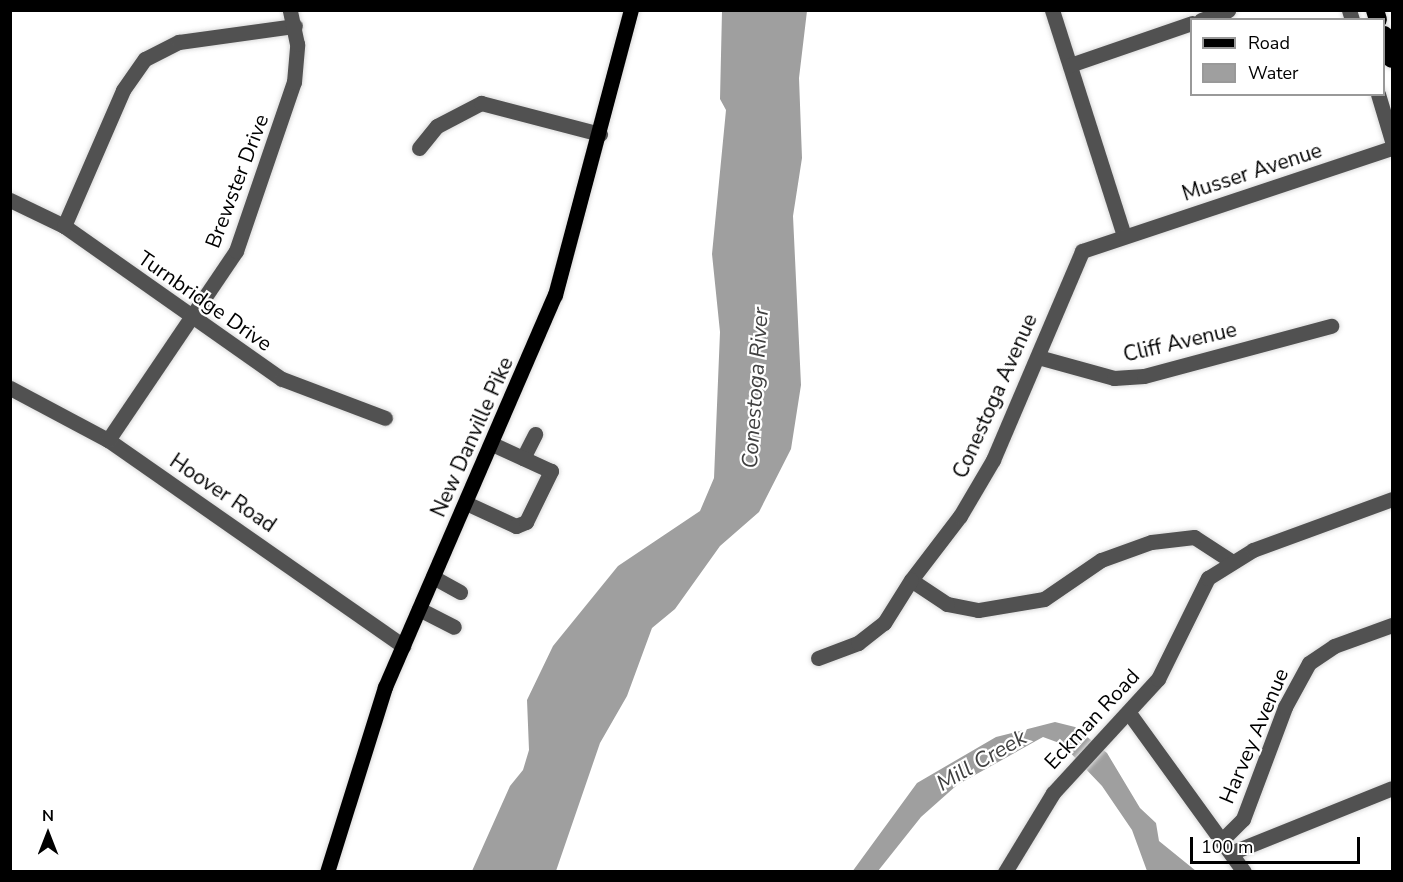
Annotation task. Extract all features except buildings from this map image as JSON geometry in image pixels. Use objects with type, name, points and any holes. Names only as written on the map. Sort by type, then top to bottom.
[{"type":"highway","points":[[1385,40],[1392,59]]},
{"type":"main road","name":"New Danville Pike","points":[[327,872],[369,731],[569,257],[631,10]]},
{"type":"street","name":"Brewster Drive","points":[[108,440],[236,251],[294,82],[295,26],[290,10]]},
{"type":"street","points":[[1052,10],[1124,236]]},
{"type":"street","points":[[1206,18],[1228,10]]},
{"type":"street","points":[[1070,65],[1190,23]]},
{"type":"street","points":[[64,226],[123,90],[145,59],[179,42],[295,26]]},
{"type":"street","points":[[1379,96],[1392,141]]},
{"type":"street","points":[[419,148],[437,126],[481,104],[600,134]]},
{"type":"street","name":"Musser Avenue","points":[[1124,236],[1392,148]]},
{"type":"street","name":"Turnbridge Drive","points":[[10,200],[64,226],[192,319],[282,380],[385,418]]},
{"type":"street","name":"Conestoga Avenue","points":[[818,658],[858,643],[884,623],[910,580],[977,491],[1038,357],[1078,256],[1124,236]]},
{"type":"street","name":"Cliff Avenue","points":[[1038,357],[1114,378],[1144,376],[1331,326]]},
{"type":"street","name":"Hoover Road","points":[[10,388],[108,440],[403,646]]},
{"type":"street","points":[[523,458],[535,434]]},
{"type":"street","points":[[466,503],[516,526],[526,522],[551,471],[492,444]]},
{"type":"street","name":"Eckman Road","points":[[1005,872],[1075,767],[1130,714],[1158,679],[1199,590],[1231,561],[1392,499]]},
{"type":"street","points":[[910,580],[947,604],[978,610],[1044,599],[1101,560],[1151,542],[1194,537],[1231,561]]},
{"type":"street","points":[[434,577],[460,592]]},
{"type":"street","points":[[419,609],[454,627]]},
{"type":"street","name":"Harvey Avenue","points":[[1223,839],[1243,819],[1285,706],[1309,663],[1334,646],[1392,625]]},
{"type":"street","points":[[1130,714],[1233,852],[1244,872]]},
{"type":"street","points":[[1233,852],[1392,788]]},
{"type":"water","name":"Conestoga River","points":[[722,11],[807,11],[799,78],[802,158],[793,216],[801,385],[791,449],[759,512],[720,546],[675,609],[652,628],[627,696],[600,743],[556,871],[472,871],[510,786],[523,770],[529,750],[527,700],[553,646],[618,566],[700,511],[714,478],[720,332],[712,254],[726,110],[720,99]]},
{"type":"water","name":"Mill Creek","points":[[1055,722],[1075,727],[1107,753],[1140,808],[1156,823],[1159,841],[1196,871],[1147,871],[1132,830],[1102,786],[1062,744],[1043,737],[957,785],[921,817],[878,871],[852,872],[917,783],[996,737]]}]
